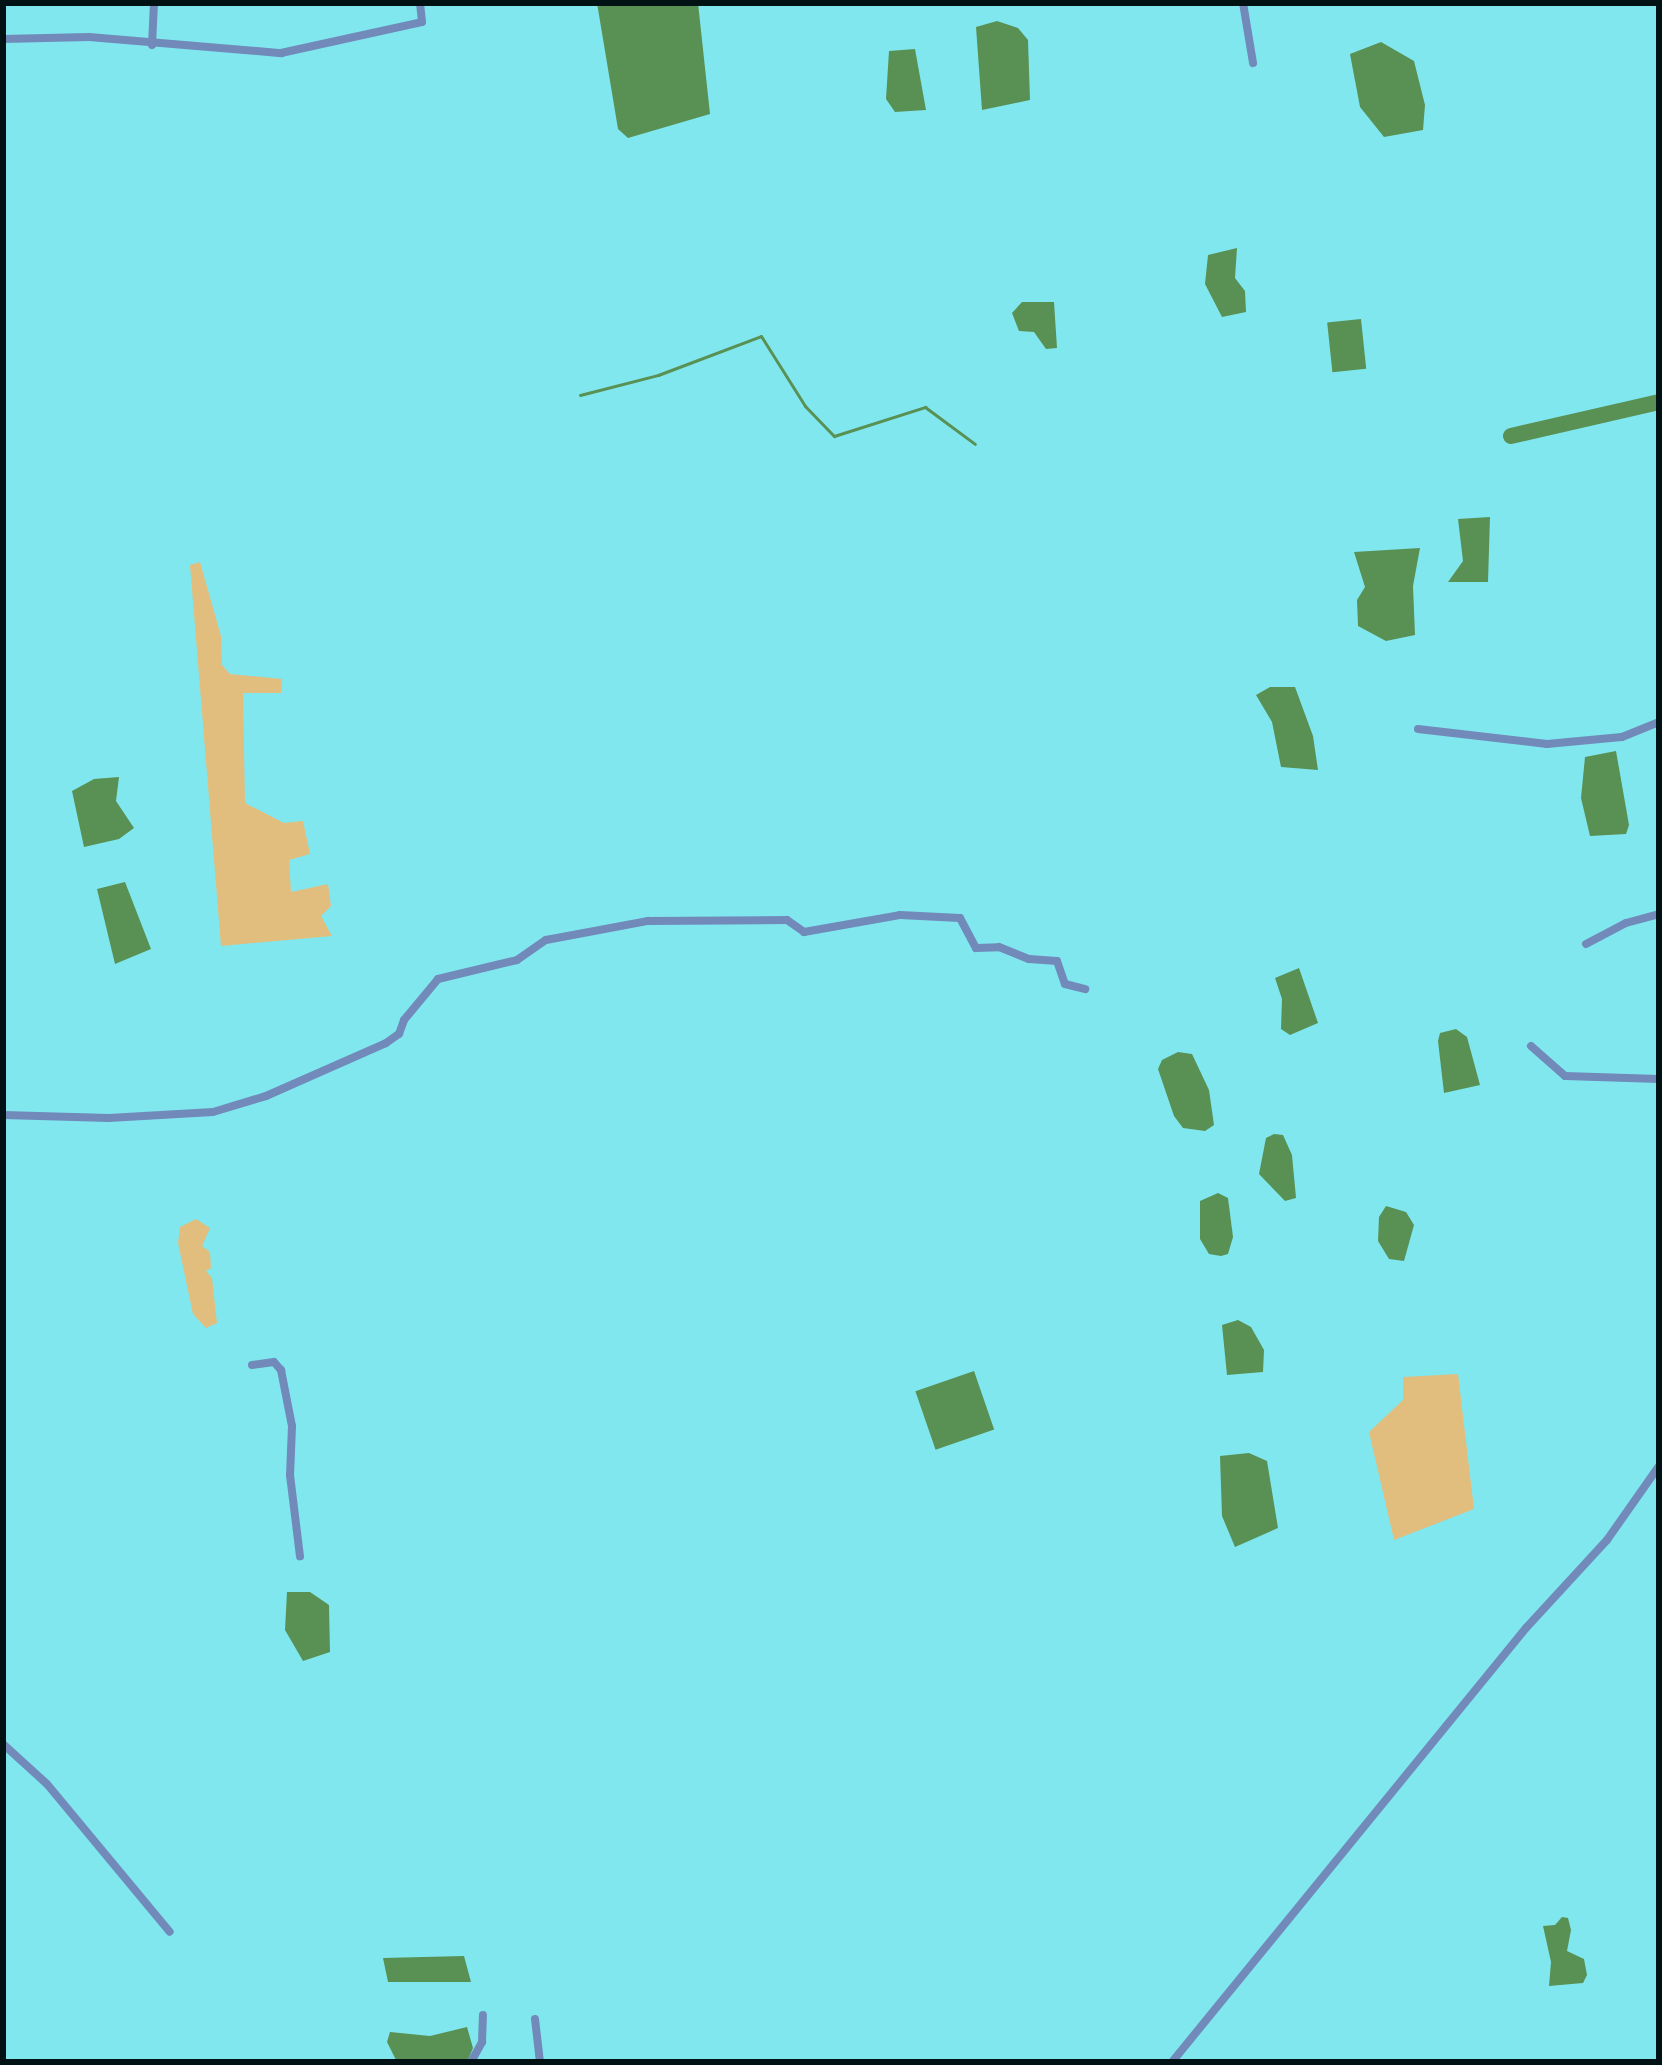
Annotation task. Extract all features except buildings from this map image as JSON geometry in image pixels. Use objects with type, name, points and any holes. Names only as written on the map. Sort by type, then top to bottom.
[{"type":"street","points":[[152,45],[154,3]]},
{"type":"street","points":[[3,39],[89,38],[281,53],[422,22],[420,3]]},
{"type":"street","points":[[1243,3],[1253,63]]},
{"type":"street","points":[[1418,729],[1547,744],[1622,736],[1659,722]]},
{"type":"street","points":[[3,1115],[109,1118],[213,1112],[266,1096],[386,1043],[399,1034],[404,1020],[438,979],[517,960],[546,940],[628,929],[648,921],[787,920],[804,932],[920,913],[960,918],[976,948],[999,947],[1029,959],[1057,961],[1065,984],[1085,989]]},
{"type":"street","points":[[1586,944],[1626,923],[1659,914]]},
{"type":"street","points":[[1532,1046],[1565,1076],[1659,1079]]},
{"type":"street","points":[[252,1365],[274,1362],[281,1370],[292,1426],[290,1475],[300,1556]]},
{"type":"street","points":[[1172,2062],[1526,1628],[1607,1540],[1659,1466]]},
{"type":"street","points":[[3,1744],[47,1784],[170,1932]]},
{"type":"street","points":[[471,2062],[482,2042],[483,2015]]},
{"type":"street","points":[[535,2019],[540,2062]]},
{"type":"shaded area","points":[[597,3],[698,3],[710,114],[628,138],[618,129]]},
{"type":"shaded area","points":[[997,21],[1018,28],[1028,40],[1030,100],[982,110],[976,27]]},
{"type":"shaded area","points":[[1381,42],[1414,61],[1425,105],[1423,130],[1384,137],[1360,107],[1350,54]]},
{"type":"shaded area","points":[[915,49],[926,110],[895,112],[886,99],[889,51]]},
{"type":"shaded area","points":[[1237,248],[1235,278],[1245,291],[1246,312],[1222,317],[1205,284],[1208,255]]},
{"type":"shaded area","points":[[1022,302],[1054,302],[1057,348],[1046,349],[1034,332],[1019,331],[1012,313]]},
{"type":"shaded area","points":[[1361,319],[1366,369],[1332,372],[1327,323]]},
{"type":"shaded area","points":[[1490,517],[1488,582],[1448,582],[1463,561],[1458,519]]},
{"type":"shaded area","points":[[1420,548],[1413,586],[1415,635],[1386,641],[1358,626],[1357,600],[1365,587],[1354,552]]},
{"type":"shaded area","points":[[200,562],[221,636],[222,665],[230,674],[282,679],[281,693],[243,693],[245,803],[284,823],[303,821],[310,854],[289,860],[291,892],[328,884],[331,906],[321,916],[332,936],[221,946],[190,565]]},
{"type":"shaded area","points":[[1270,687],[1295,687],[1313,736],[1318,770],[1281,767],[1272,722],[1256,695]]},
{"type":"shaded area","points":[[1616,751],[1629,825],[1626,834],[1590,836],[1581,798],[1585,757]]},
{"type":"shaded area","points":[[119,777],[116,801],[134,828],[119,839],[84,847],[72,791],[94,779]]},
{"type":"shaded area","points":[[125,882],[151,949],[115,964],[97,889]]},
{"type":"shaded area","points":[[1299,968],[1318,1023],[1290,1035],[1281,1029],[1282,999],[1275,978]]},
{"type":"shaded area","points":[[1456,1029],[1467,1037],[1480,1085],[1444,1093],[1438,1041],[1440,1033]]},
{"type":"shaded area","points":[[1178,1052],[1192,1054],[1209,1090],[1214,1125],[1205,1131],[1183,1128],[1174,1116],[1158,1069],[1162,1060]]},
{"type":"shaded area","points":[[1283,1135],[1292,1155],[1296,1198],[1285,1201],[1259,1174],[1266,1138]]},
{"type":"shaded area","points":[[1218,1193],[1228,1198],[1233,1237],[1228,1254],[1221,1256],[1209,1254],[1200,1239],[1200,1201]]},
{"type":"shaded area","points":[[1386,1206],[1406,1212],[1414,1225],[1404,1261],[1389,1259],[1378,1241],[1379,1217]]},
{"type":"shaded area","points":[[196,1219],[210,1228],[202,1246],[210,1252],[211,1268],[206,1271],[212,1278],[217,1323],[206,1328],[193,1314],[178,1243],[180,1227]]},
{"type":"shaded area","points":[[1238,1320],[1251,1327],[1264,1350],[1263,1372],[1227,1375],[1222,1325]]},
{"type":"shaded area","points":[[974,1371],[994,1430],[936,1450],[915,1391]]},
{"type":"shaded area","points":[[1458,1374],[1474,1509],[1394,1540],[1369,1432],[1403,1400],[1403,1377]]},
{"type":"shaded area","points":[[1249,1453],[1267,1461],[1278,1528],[1235,1547],[1222,1516],[1220,1456]]},
{"type":"shaded area","points":[[287,1592],[310,1592],[329,1605],[330,1652],[303,1661],[285,1630]]},
{"type":"shaded area","points":[[1562,1917],[1568,1918],[1571,1930],[1567,1951],[1584,1959],[1587,1975],[1583,1983],[1549,1986],[1551,1962],[1543,1926],[1555,1925]]},
{"type":"shaded area","points":[[464,1956],[471,1982],[388,1982],[383,1958]]},
{"type":"shaded area","points":[[467,2027],[473,2048],[467,2062],[397,2062],[387,2042],[390,2032],[430,2036]]},
{"type":"waterway","points":[[580,395],[658,375],[761,336],[805,406],[834,436],[925,407],[975,444]]},
{"type":"waterway","points":[[1511,436],[1659,402]]}]
